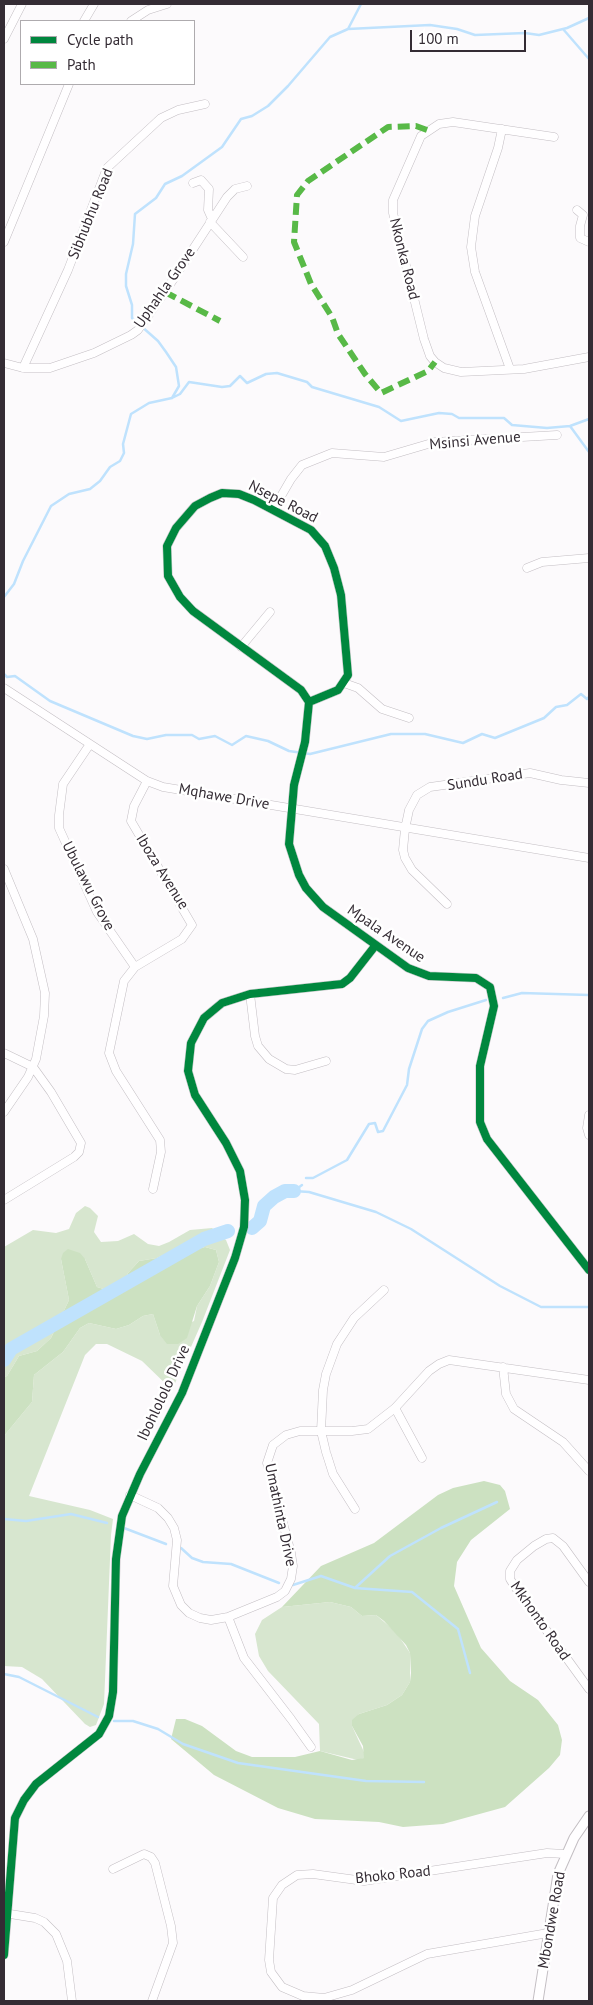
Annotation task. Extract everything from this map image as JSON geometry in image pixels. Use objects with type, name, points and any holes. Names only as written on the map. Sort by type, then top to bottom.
[{"type":"street","points":[[4,39],[22,4]]},
{"type":"street","points":[[85,20],[94,4]]},
{"type":"street","points":[[133,20],[148,10],[167,4]]},
{"type":"street","points":[[4,242],[69,85]]},
{"type":"street","name":"Sibhubhu Road","points":[[23,368],[68,270],[107,168],[161,118],[178,110],[205,104]]},
{"type":"street","name":"Nkonka Road","points":[[554,137],[452,122],[439,124],[427,130],[421,136],[409,160],[392,207],[424,339],[430,356],[444,368],[461,372],[510,369],[542,366],[589,357]]},
{"type":"street","points":[[502,129],[498,148],[475,216],[472,232],[472,255],[475,272],[510,369]]},
{"type":"street","points":[[193,183],[201,180],[209,189],[208,210],[211,220],[243,257]]},
{"type":"street","name":"Uphahla Grove","points":[[4,363],[23,368],[50,368],[118,343],[138,330],[211,220],[234,189],[247,186]]},
{"type":"street","points":[[577,210],[583,216],[580,226],[580,238],[589,242]]},
{"type":"street","name":"Msinsi Avenue","points":[[273,510],[291,479],[302,465],[332,453],[384,457],[435,442],[557,435]]},
{"type":"street","name":"Nsepe Road","points":[[309,702],[301,690],[240,648],[193,611],[180,597],[168,576],[168,546],[176,528],[195,506],[222,494],[239,494],[311,530],[319,537],[334,568],[342,595],[348,676],[344,683]]},
{"type":"street","points":[[527,568],[542,562],[589,558]]},
{"type":"street","points":[[240,648],[270,612]]},
{"type":"street","points":[[292,809],[294,785],[305,742],[309,702],[338,690],[344,683],[358,688],[382,709],[409,718]]},
{"type":"street","name":"Mqhawe Drive","points":[[4,688],[147,781],[163,786],[405,829],[589,858]]},
{"type":"street","name":"Ubulawu Grove","points":[[90,744],[63,784],[59,828],[98,912],[135,967]]},
{"type":"street","name":"Sundu Road","points":[[448,904],[431,890],[407,863],[403,850],[405,829],[413,800],[423,790],[430,787],[530,773],[561,780],[589,783]]},
{"type":"street","name":"Iboza Avenue","points":[[135,967],[182,939],[192,925],[132,821],[134,806],[147,781]]},
{"type":"street","name":"Mpala Avenue","points":[[292,809],[291,852],[306,888],[323,907],[408,968],[422,974],[476,978],[490,988],[494,1006],[480,1066],[480,1122],[488,1139],[589,1270]]},
{"type":"street","points":[[4,869],[30,929],[44,979],[44,1016],[40,1042],[33,1067],[15,1098],[4,1112]]},
{"type":"street","name":"Ibohlololo Drive","points":[[4,1955],[14,1824],[20,1806],[36,1784],[99,1734],[109,1716],[113,1692],[117,1548],[122,1516],[130,1496],[182,1393],[240,1242],[245,1214],[240,1171],[226,1143],[194,1095],[188,1071],[188,1057],[197,1028],[213,1009],[232,999],[250,994],[342,984],[350,978],[375,946]]},
{"type":"street","points":[[135,967],[124,981],[109,1053],[116,1071],[160,1140],[161,1152],[153,1189]]},
{"type":"street","points":[[250,994],[258,1046],[269,1059],[286,1069],[295,1070],[326,1061]]},
{"type":"street","points":[[4,1053],[33,1067],[80,1138],[81,1147],[74,1157],[4,1200]]},
{"type":"street","points":[[589,1115],[587,1128],[589,1135]]},
{"type":"street","points":[[355,1509],[333,1474],[322,1431],[325,1382],[337,1344],[354,1318],[384,1290]]},
{"type":"street","name":"Umathinta Drive","points":[[130,1496],[158,1508],[168,1518],[174,1528],[177,1540],[172,1586],[181,1606],[189,1613],[200,1618],[212,1620],[228,1617],[272,1600],[281,1594],[288,1585],[292,1572],[292,1560],[268,1470],[268,1457],[273,1445],[286,1435],[300,1431],[352,1431],[368,1429],[395,1408],[429,1371],[444,1362],[461,1360],[589,1380]]},
{"type":"street","points":[[503,1367],[506,1394],[514,1409],[563,1442],[589,1471]]},
{"type":"street","points":[[395,1408],[422,1458]]},
{"type":"street","name":"Mkhonto Road","points":[[589,1582],[563,1546],[553,1538],[546,1539],[534,1546],[516,1560],[510,1571],[510,1579],[514,1587],[589,1689]]},
{"type":"street","points":[[228,1617],[244,1658],[311,1747]]},
{"type":"street","name":"Mbondwe Road","points":[[538,2001],[558,1874],[565,1854],[589,1816]]},
{"type":"street","name":"Bhoko Road","points":[[548,1933],[427,1954],[352,1990],[324,1998],[303,1996],[282,1987],[271,1972],[269,1960],[269,1930],[274,1898],[282,1885],[296,1875],[313,1874],[364,1881],[547,1853],[565,1854]]},
{"type":"street","points":[[113,1868],[144,1854],[151,1857],[155,1863],[171,1926],[173,1943],[152,2001]]},
{"type":"street","points":[[6,1913],[35,1918],[44,1922],[56,1934],[61,1942],[67,1961],[72,2001]]},
{"type":"green space","points":[[85,1206],[98,1216],[94,1232],[101,1242],[118,1241],[134,1234],[148,1244],[159,1246],[190,1230],[212,1228],[226,1240],[230,1250],[202,1322],[172,1390],[142,1361],[107,1344],[96,1344],[85,1355],[29,1496],[90,1510],[113,1519],[104,1704],[96,1725],[90,1727],[42,1679],[22,1667],[4,1666],[4,1436],[32,1402],[34,1375],[63,1352],[80,1328],[89,1323],[116,1329],[129,1325],[143,1316],[153,1314],[160,1335],[194,1321],[197,1306],[210,1286],[219,1262],[216,1250],[205,1247],[188,1252],[169,1252],[157,1258],[139,1261],[128,1273],[121,1290],[117,1293],[97,1287],[85,1259],[61,1259],[69,1300],[51,1338],[37,1351],[19,1356],[7,1376],[4,1377],[4,1247],[33,1230],[56,1233],[69,1229],[76,1213]]},
{"type":"green space","points":[[205,1247],[216,1250],[219,1262],[210,1286],[197,1306],[187,1338],[178,1344],[167,1344],[160,1335],[153,1314],[143,1316],[129,1325],[116,1329],[89,1323],[80,1328],[63,1352],[34,1375],[32,1402],[4,1436],[4,1377],[7,1376],[19,1356],[37,1351],[51,1338],[69,1300],[61,1259],[63,1253],[68,1249],[80,1253],[85,1259],[97,1287],[117,1293],[121,1289],[128,1273],[139,1261],[157,1258],[169,1252],[188,1252]]},
{"type":"green space","points":[[484,1481],[500,1485],[505,1491],[510,1509],[471,1540],[457,1562],[454,1586],[481,1648],[510,1681],[538,1700],[558,1725],[562,1740],[560,1755],[549,1768],[505,1807],[443,1824],[403,1827],[379,1822],[315,1819],[278,1808],[214,1775],[171,1739],[176,1719],[185,1719],[202,1726],[236,1751],[252,1757],[295,1757],[320,1751],[352,1760],[364,1758],[363,1746],[352,1726],[352,1720],[359,1714],[387,1705],[402,1695],[410,1682],[411,1673],[410,1653],[406,1645],[376,1615],[362,1616],[351,1607],[330,1602],[282,1607],[321,1566],[374,1543],[438,1495],[453,1488]]},
{"type":"green space","points":[[330,1602],[351,1607],[362,1616],[376,1615],[396,1632],[410,1653],[410,1682],[402,1695],[387,1705],[359,1714],[352,1726],[364,1752],[364,1758],[358,1760],[320,1751],[319,1724],[268,1671],[259,1656],[255,1634],[262,1620],[282,1607]]},
{"type":"waterway","points":[[348,29],[361,4]]},
{"type":"waterway","points":[[4,597],[14,584],[23,561],[51,506],[69,494],[90,489],[100,481],[110,467],[120,461],[124,453],[123,444],[131,414],[149,403],[172,398],[179,386],[176,367],[166,352],[158,341],[132,318],[132,305],[126,286],[126,274],[133,244],[135,214],[156,198],[165,184],[182,176],[222,147],[241,119],[252,116],[268,106],[288,86],[330,37],[348,29],[430,25],[457,29],[475,35],[525,33],[539,35],[567,28],[589,18]]},
{"type":"waterway","points":[[563,29],[589,59]]},
{"type":"waterway","points":[[172,398],[180,394],[189,382],[222,387],[230,386],[240,376],[247,383],[266,374],[277,373],[307,382],[312,387],[379,407],[401,421],[439,413],[452,414],[459,418],[504,418],[512,425],[547,428],[570,426],[589,419]]},
{"type":"waterway","points":[[570,426],[589,452]]},
{"type":"waterway","points":[[4,674],[7,677],[15,676],[50,701],[133,736],[147,739],[166,735],[192,735],[199,739],[215,736],[232,745],[246,736],[268,741],[289,751],[310,754],[391,734],[425,734],[463,743],[482,734],[495,738],[544,718],[556,707],[567,705],[581,694],[587,699],[589,697]]},
{"type":"waterway","points":[[503,998],[522,993],[589,995]]},
{"type":"waterway","points":[[306,1178],[313,1178],[347,1160],[369,1124],[375,1123],[378,1132],[383,1131],[407,1085],[409,1069],[422,1029],[428,1021],[448,1012],[486,1000]]},
{"type":"waterway","points":[[294,1191],[302,1185]]},
{"type":"waterway","points":[[252,1228],[260,1221],[264,1206],[274,1197],[285,1191],[294,1191]]},
{"type":"waterway","points":[[294,1191],[309,1192],[376,1212],[411,1229],[500,1286],[541,1307],[589,1307]]},
{"type":"waterway","points":[[4,1360],[11,1349],[204,1239],[228,1231]]},
{"type":"waterway","points":[[356,1587],[390,1556],[441,1528],[497,1502]]},
{"type":"waterway","points":[[4,1519],[26,1521],[71,1514],[107,1523]]},
{"type":"waterway","points":[[124,1528],[166,1544]]},
{"type":"waterway","points":[[181,1548],[192,1558],[203,1562],[231,1564],[279,1583]]},
{"type":"waterway","points":[[293,1585],[321,1576],[355,1588],[412,1592],[458,1629],[470,1673]]},
{"type":"waterway","points":[[4,1674],[19,1677],[98,1717]]},
{"type":"waterway","points":[[114,1721],[133,1721],[158,1729],[183,1744],[238,1763],[366,1781],[424,1782]]},
{"type":"marked path","points":[[427,130],[416,126],[388,127],[308,181],[297,195],[294,242],[311,284],[332,317],[338,334],[365,374],[381,393],[428,371],[435,362]]},
{"type":"marked path","points":[[165,292],[220,321]]},
{"type":"cycle path","points":[[309,702],[338,690],[348,675],[341,595],[334,568],[325,546],[311,530],[254,500],[239,494],[222,493],[210,498],[195,506],[176,528],[167,546],[168,576],[180,597],[193,611],[301,690],[309,702],[305,742],[294,785],[289,844],[299,875],[306,888],[323,907],[408,968],[429,976],[476,978],[490,987],[494,1006],[480,1066],[480,1122],[487,1139],[589,1270]]},
{"type":"cycle path","points":[[4,1955],[15,1818],[24,1800],[36,1784],[99,1734],[109,1716],[113,1692],[116,1559],[122,1516],[140,1474],[182,1393],[235,1258],[244,1227],[245,1200],[240,1171],[226,1143],[195,1095],[188,1071],[191,1043],[204,1018],[222,1003],[250,994],[342,984],[350,978],[375,946]]}]
